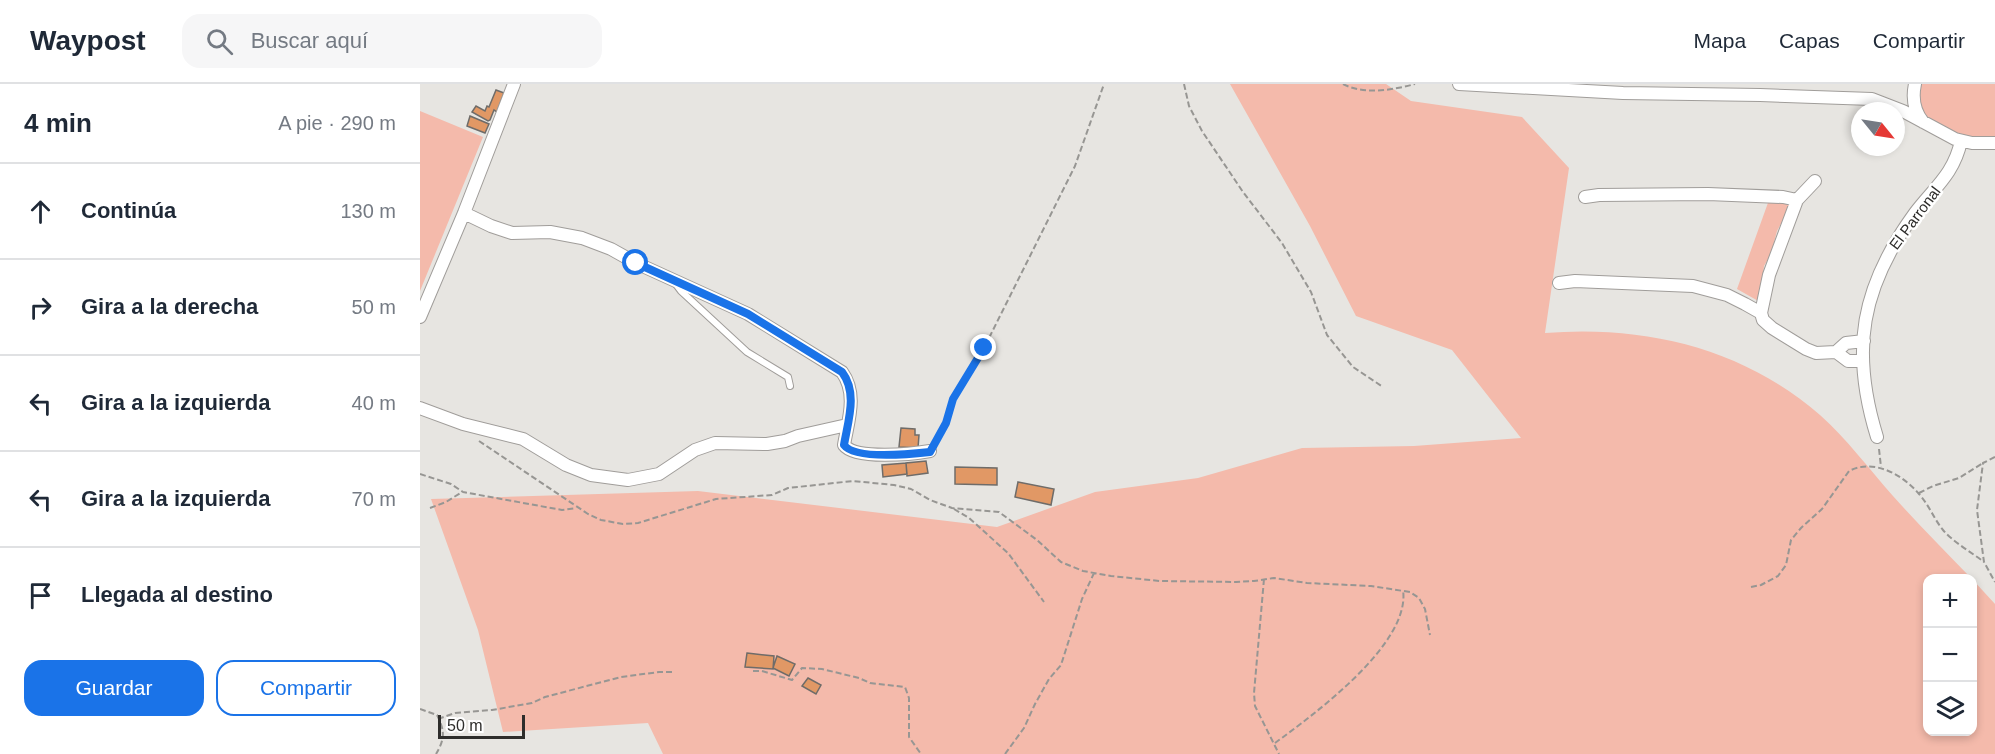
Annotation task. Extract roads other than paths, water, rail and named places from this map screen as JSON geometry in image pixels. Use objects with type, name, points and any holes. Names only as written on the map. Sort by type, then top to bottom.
[{"type":"street","points":[[420,317],[464,213],[514,84]]},
{"type":"street","points":[[1459,84],[1623,93],[1872,99],[1903,111],[1925,125],[1961,141],[1995,144]]},
{"type":"street","points":[[1915,84],[1914,106],[1925,125]]},
{"type":"street","name":"El Parronal","points":[[1877,437],[1866,396],[1862,361],[1870,299],[1875,281],[1888,252],[1920,206],[1942,182],[1954,161],[1961,141]]},
{"type":"street","points":[[1815,181],[1797,200],[1769,275],[1761,313],[1763,320],[1772,328],[1816,353],[1836,352],[1846,343],[1864,341]]},
{"type":"street","points":[[1585,197],[1708,194],[1783,197],[1797,200]]},
{"type":"street","points":[[464,213],[512,233],[550,232],[582,237],[748,314],[842,372],[849,381],[850,413],[844,445],[852,452],[908,454],[930,452]]},
{"type":"street","points":[[1559,283],[1575,281],[1693,286],[1727,295],[1761,313]]},
{"type":"street","points":[[1836,352],[1848,361],[1862,361]]},
{"type":"street","points":[[420,408],[463,424],[523,439],[566,465],[591,475],[628,480],[659,474],[694,450],[716,443],[767,444],[847,425]]},
{"type":"lane","points":[[673,280],[681,291],[747,352],[788,377],[790,386]]}]
